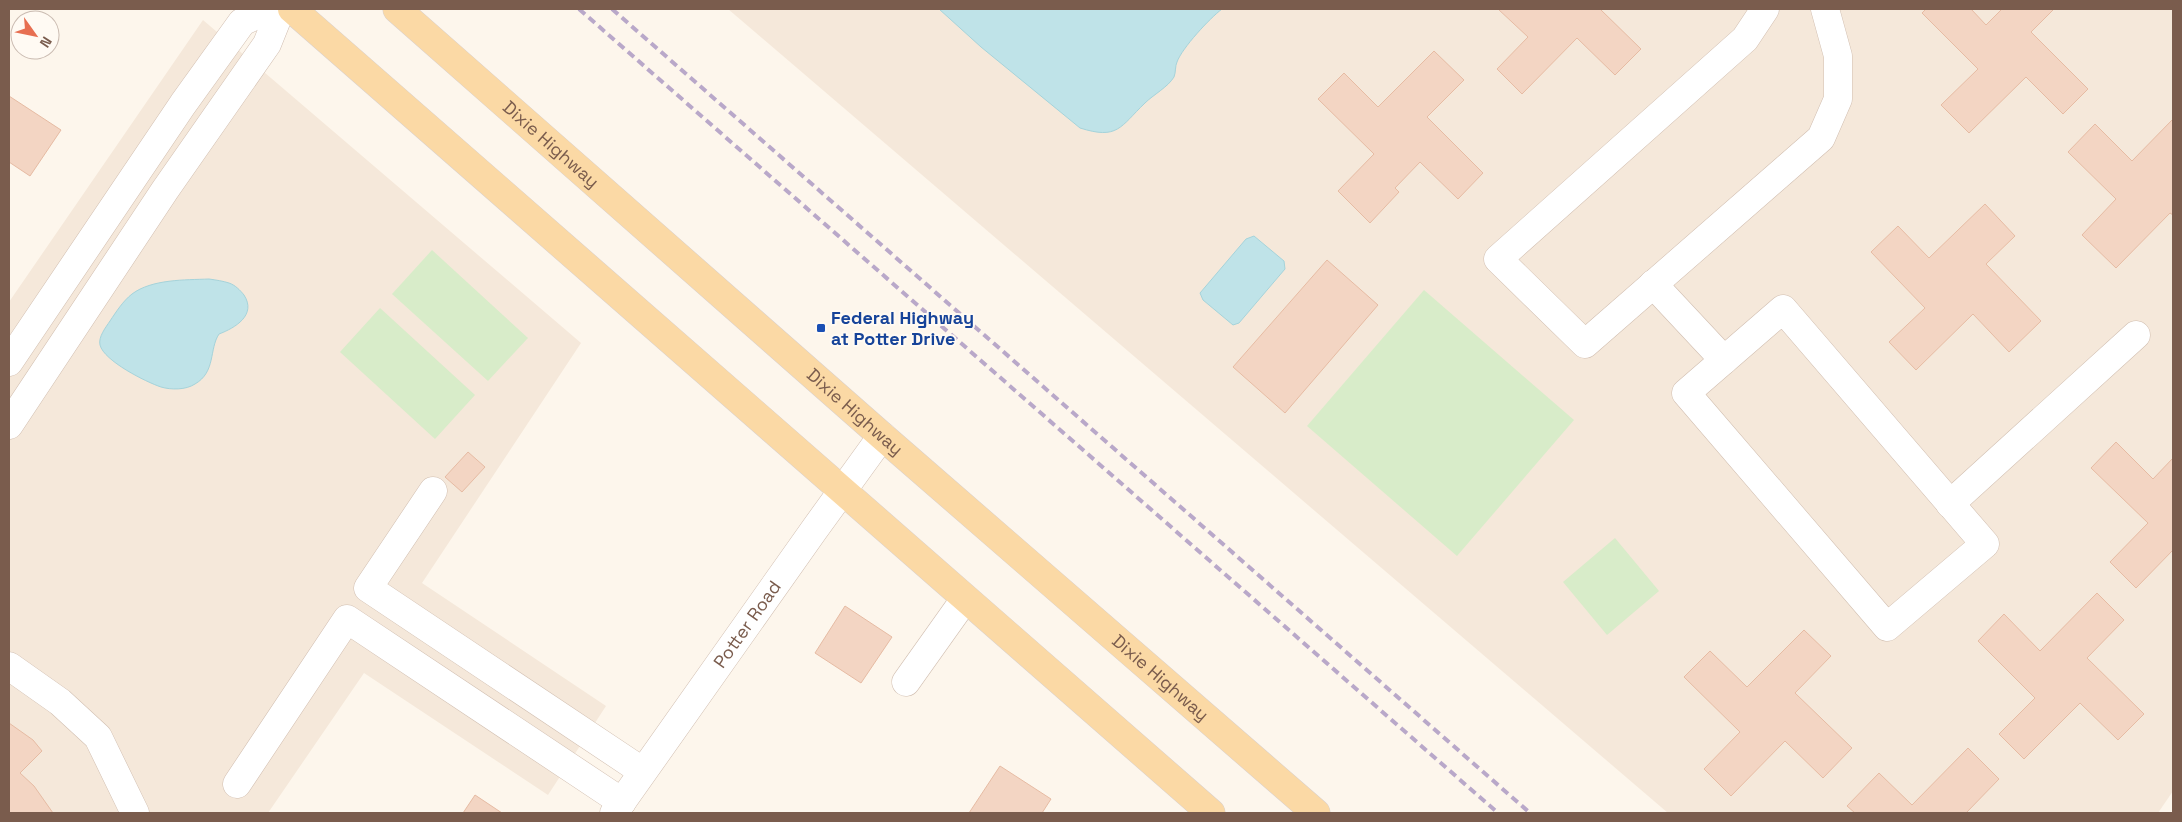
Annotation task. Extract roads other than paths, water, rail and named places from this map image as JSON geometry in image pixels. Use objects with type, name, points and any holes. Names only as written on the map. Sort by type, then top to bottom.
[{"type":"main road","points":[[292,9],[1211,813]]},
{"type":"main road","name":"Dixie Highway","points":[[397,9],[882,436],[1316,813]]},
{"type":"street","points":[[9,362],[178,112],[242,22],[269,9]]},
{"type":"street","points":[[9,425],[166,190],[267,44],[281,9]]},
{"type":"street","points":[[1764,9],[1745,38],[1498,259],[1585,344],[1821,138],[1838,99],[1838,56],[1825,9]]},
{"type":"street","points":[[1653,284],[1724,360]]},
{"type":"street","points":[[1783,309],[1950,504],[1985,544],[1887,628],[1686,393],[1783,309]]},
{"type":"street","points":[[1950,504],[2136,335]]},
{"type":"street","name":"Potter Road","points":[[618,808],[642,771],[882,436]]},
{"type":"street","points":[[237,784],[433,491]]},
{"type":"street","points":[[368,588],[642,771]]},
{"type":"street","points":[[906,682],[965,599]]},
{"type":"street","points":[[347,619],[618,808]]},
{"type":"street","points":[[9,666],[60,702],[98,736],[135,813]]},
{"type":"water","points":[[939,9],[1222,9],[1184,49],[1176,64],[1174,77],[1168,84],[1148,100],[1123,125],[1111,132],[1103,133],[1080,128],[981,47]]},
{"type":"water","points":[[1254,236],[1284,261],[1285,269],[1239,323],[1233,325],[1203,300],[1200,293],[1246,239]]},
{"type":"water","points":[[209,279],[227,282],[235,286],[244,295],[248,309],[242,320],[219,334],[209,367],[202,379],[195,384],[178,389],[161,387],[126,370],[109,358],[103,351],[100,339],[103,332],[120,307],[132,294],[149,285],[159,283]]},
{"type":"railway","points":[[579,9],[1498,813]]},
{"type":"railway","points":[[612,9],[1530,813]]},
{"type":"place","name":"Federal Highway at Potter Drive","points":[[821,328]]}]
